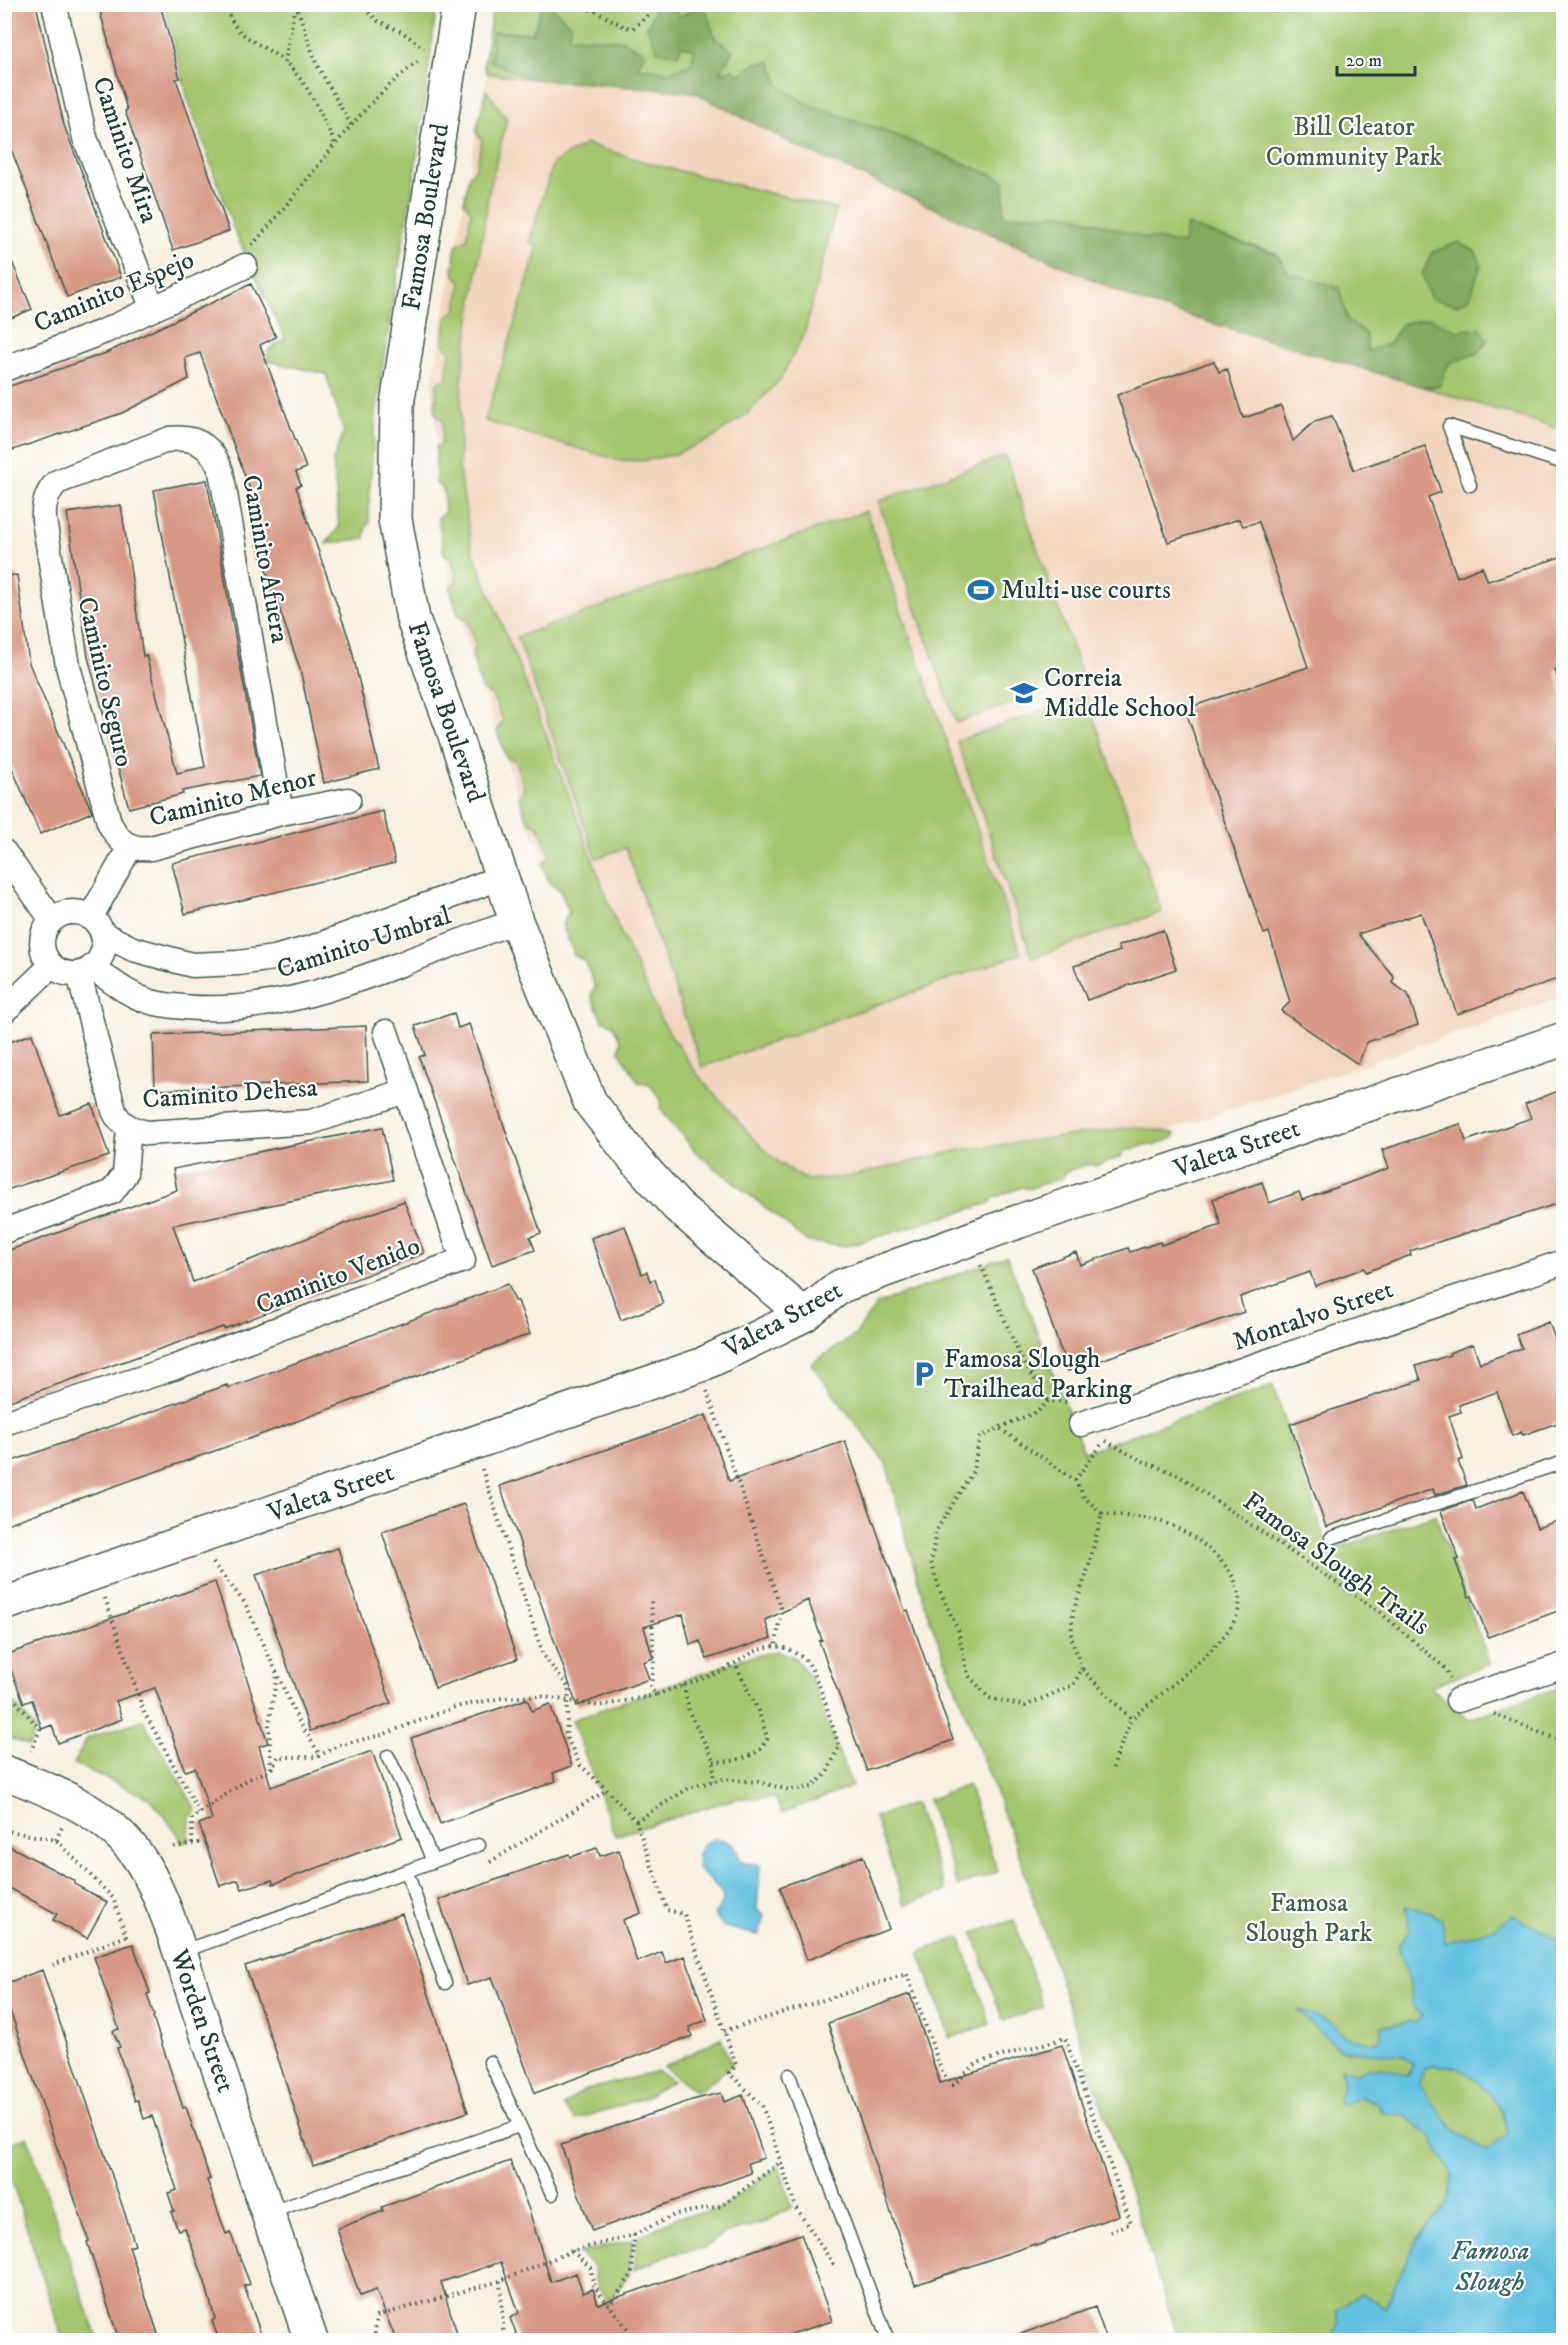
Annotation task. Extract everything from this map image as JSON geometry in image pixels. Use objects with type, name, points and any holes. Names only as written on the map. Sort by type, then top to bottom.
[{"type":"street","name":"Caminito Mira","points":[[54,4],[85,138],[153,309]]},
{"type":"street","name":"Famosa Boulevard","points":[[459,4],[441,53],[397,405],[395,519],[413,619],[452,726],[516,921],[590,1102],[632,1156],[677,1206],[804,1314]]},
{"type":"street","name":"Caminito Espejo","points":[[4,369],[105,331],[245,266]]},
{"type":"street","name":"Caminito Afuera","points":[[44,520],[43,510],[50,489],[66,477],[170,439],[195,440],[212,452],[221,471],[281,813]]},
{"type":"street","name":"Caminito Seguro","points":[[44,520],[68,666],[106,811],[113,831],[130,848]]},
{"type":"street","name":"Caminito Menor","points":[[130,848],[151,848],[281,813],[348,800]]},
{"type":"street","points":[[96,926],[81,913],[70,912],[51,921],[42,938],[45,958],[51,966],[69,975],[86,971],[102,955],[96,926],[130,848]]},
{"type":"street","points":[[4,852],[51,921]]},
{"type":"street","name":"Caminito Umbral","points":[[96,926],[133,949],[192,965],[238,963],[274,958],[314,948],[502,877]]},
{"type":"street","name":"Caminito Umbral","points":[[86,971],[159,1004],[210,1007],[256,1005],[291,1000],[331,990],[516,921]]},
{"type":"street","points":[[4,1011],[51,966]]},
{"type":"street","points":[[86,971],[114,1112],[129,1128]]},
{"type":"street","name":"Caminito Venido","points":[[4,1423],[172,1368],[463,1260],[386,1032]]},
{"type":"street","name":"Valeta Street","points":[[4,1604],[701,1365],[804,1314],[841,1286],[975,1237],[1563,1039]]},
{"type":"street","name":"Caminito Dehesa","points":[[4,1231],[111,1192],[125,1174],[129,1128],[147,1133],[311,1122],[405,1091]]},
{"type":"street","name":"Montalvo Street","points":[[1081,1424],[1563,1262]]},
{"type":"street","points":[[1458,1700],[1563,1665]]},
{"type":"street","name":"Worden Street","points":[[4,1772],[67,1798],[89,1811],[123,1838],[139,1858],[156,1887],[310,2340]]},
{"type":"lane","points":[[1470,485],[1449,426],[1563,463]]},
{"type":"lane","points":[[1331,1538],[1563,1462]]},
{"type":"lane","points":[[388,1756],[404,1789],[433,1862]]},
{"type":"lane","points":[[179,1953],[479,1845]]},
{"type":"lane","points":[[407,1872],[445,1983]]},
{"type":"lane","points":[[490,2062],[552,2194]]},
{"type":"lane","points":[[789,2075],[888,2340]]},
{"type":"lane","points":[[267,2213],[519,2126]]},
{"type":"path","points":[[225,4],[228,15],[248,40],[285,62],[298,76],[323,117],[336,146]]},
{"type":"path","points":[[285,62],[295,4]]},
{"type":"path","points":[[295,4],[316,63],[352,127]]},
{"type":"path","points":[[360,4],[378,21],[441,53]]},
{"type":"path","points":[[566,4],[595,11],[625,27],[633,28],[647,16],[647,4]]},
{"type":"path","points":[[245,266],[239,259],[399,75],[441,53]]},
{"type":"path","points":[[981,1263],[996,1304],[1020,1356],[1048,1401],[1037,1412],[980,1437],[973,1471],[936,1531],[931,1562],[940,1591],[958,1630],[968,1675],[989,1698],[1025,1706],[1073,1686],[1082,1669]]},
{"type":"path","points":[[706,1391],[781,1608],[776,1645]]},
{"type":"path","name":"Famosa Slough Trails","points":[[1048,1401],[1069,1402],[1081,1424],[1140,1460],[1178,1475],[1381,1613],[1446,1669],[1458,1700]]},
{"type":"path","points":[[999,1428],[1075,1480],[1084,1497],[1102,1514],[1162,1522],[1193,1535],[1226,1565],[1234,1580],[1239,1605],[1237,1616],[1225,1635],[1131,1719],[1111,1772]]},
{"type":"path","points":[[1075,1480],[1105,1440]]},
{"type":"path","points":[[482,1469],[543,1655],[569,1688],[566,1736],[580,1765],[636,1821],[667,1910],[684,1914],[736,2065],[729,2073],[762,2105],[796,2208],[836,2268]]},
{"type":"path","points":[[1102,1514],[1093,1551],[1073,1612],[1071,1637],[1082,1669],[1131,1719]]},
{"type":"path","points":[[211,1561],[245,1603],[297,1718],[320,1755]]},
{"type":"path","points":[[104,1597],[144,1712],[200,1813]]},
{"type":"path","points":[[651,1599],[654,1659],[651,1688],[656,1695]]},
{"type":"path","points":[[192,1844],[192,1818],[247,1780],[271,1770],[278,1757],[320,1755],[339,1745],[382,1735],[455,1707],[502,1698],[540,1696],[599,1706],[656,1695],[736,1664],[748,1654],[776,1645],[790,1650],[808,1662],[839,1746],[827,1773],[812,1787],[790,1790],[759,1782],[721,1779],[689,1788],[636,1821]]},
{"type":"path","points":[[714,1761],[723,1762],[742,1758],[759,1751],[767,1739],[763,1720],[746,1689],[736,1664]]},
{"type":"path","points":[[271,1770],[269,1724],[277,1674]]},
{"type":"path","points":[[684,1684],[689,1712],[714,1761],[713,1781]]},
{"type":"path","points":[[4,1688],[40,1729],[31,1751]]},
{"type":"path","points":[[1458,1700],[1563,1742]]},
{"type":"path","points":[[488,1863],[498,1859],[607,1790]]},
{"type":"path","points":[[56,1840],[63,1824]]},
{"type":"path","points":[[4,1830],[56,1840],[113,1898],[126,1936],[52,1965]]},
{"type":"path","points":[[174,1847],[204,1842]]},
{"type":"path","points":[[724,2031],[907,1974],[942,2072],[953,2085],[977,2063],[1065,2038],[1131,2223],[1111,2232]]},
{"type":"path","points":[[374,2340],[377,2316],[500,2281],[572,2251],[634,2235],[676,2214],[721,2206],[781,2162]]},
{"type":"path","points":[[609,2306],[632,2274],[634,2235]]},
{"type":"path","points":[[572,2251],[591,2268],[593,2284],[628,2331],[631,2340]]},
{"type":"path","points":[[500,2281],[504,2340]]},
{"type":"shaded area","name":"Correia Middle School","points":[[487,73],[694,92],[799,147],[1142,302],[1563,430],[1563,997],[1096,1155],[828,1241],[642,1070],[524,814],[450,588],[432,383]]},
{"type":"green space","points":[[164,5],[437,5],[413,183],[377,405],[369,524],[366,526],[365,538],[326,544],[339,527],[333,461],[344,432],[326,374],[267,361],[269,349],[285,339],[234,230],[188,99]]},
{"type":"green space","points":[[493,5],[542,5],[533,33],[493,32],[491,61],[532,79],[487,73],[484,66]]},
{"type":"green space","points":[[542,5],[550,5],[571,26],[569,37],[623,40],[645,53],[638,67],[668,72],[691,65],[695,50],[682,45],[678,55],[658,51],[647,27],[655,5],[673,5],[679,17],[693,10],[706,11],[715,38],[733,51],[722,68],[722,73],[733,69],[739,75],[756,63],[771,62],[779,85],[805,103],[888,132],[1004,180],[1004,216],[1069,214],[1142,237],[1183,244],[1186,225],[1276,254],[1289,273],[1339,288],[1348,321],[1366,334],[1367,351],[1389,344],[1401,324],[1429,318],[1457,331],[1481,328],[1487,341],[1478,353],[1449,363],[1439,386],[1423,387],[1142,302],[799,147],[694,92],[532,79],[490,61],[493,32],[533,33]]},
{"type":"green space","points":[[550,5],[655,5],[647,27],[652,36],[695,50],[691,65],[668,72],[637,67],[623,40],[568,37],[571,26]]},
{"type":"green space","name":"Bill Cleator Community Park","points":[[673,5],[1563,5],[1563,430],[1423,387],[1439,386],[1449,363],[1478,353],[1481,328],[1457,331],[1429,318],[1401,324],[1389,344],[1367,352],[1366,334],[1348,321],[1339,288],[1289,273],[1276,253],[1186,226],[1183,244],[1142,237],[1069,214],[1003,216],[1003,180],[888,132],[805,103],[778,85],[756,63],[739,75],[722,73],[715,38],[706,11],[693,10],[679,17]]},
{"type":"green space","points":[[486,90],[507,119],[489,191],[462,375],[459,469],[472,549],[545,732],[618,927],[661,1020],[695,1071],[751,1136],[779,1163],[806,1180],[847,1177],[961,1150],[1134,1127],[1175,1133],[1173,1138],[1154,1146],[1149,1144],[1123,1152],[1121,1157],[1095,1166],[1090,1164],[1064,1172],[1062,1178],[1028,1189],[1022,1187],[995,1197],[990,1203],[848,1246],[808,1242],[696,1152],[660,1109],[661,1099],[648,1083],[638,1082],[619,1050],[621,1041],[612,1024],[602,1020],[591,996],[595,987],[585,961],[575,956],[562,924],[569,912],[560,890],[549,883],[542,864],[550,857],[539,827],[528,822],[519,797],[524,788],[516,761],[506,757],[497,731],[503,721],[492,695],[482,690],[472,655],[476,646],[467,620],[458,615],[450,588],[457,580],[452,559],[444,554],[438,518],[445,512],[444,490],[436,483],[436,447],[442,442],[443,421],[435,413],[437,383],[446,379],[450,352],[443,342],[447,316],[456,310],[461,282],[453,272],[456,245],[467,239],[471,211],[464,202],[469,175],[476,168],[482,140],[476,133]]},
{"type":"green space","points":[[586,144],[659,166],[836,209],[804,335],[781,378],[747,414],[711,439],[673,455],[643,461],[617,460],[485,421],[538,247],[529,242],[553,163]]},
{"type":"green space","points":[[1458,242],[1475,251],[1481,264],[1470,298],[1457,305],[1431,299],[1422,275],[1432,252]]},
{"type":"green space","name":"Multi-use courts","points":[[1005,456],[1083,678],[956,723],[878,501]]},
{"type":"green space","points":[[866,511],[1021,954],[702,1067],[626,848],[596,858],[517,637]]},
{"type":"green space","points":[[1086,695],[1162,912],[1032,958],[957,741]]},
{"type":"green space","name":"Famosa Slough Park","points":[[1007,1256],[1084,1452],[1273,1386],[1329,1551],[1435,1515],[1490,1664],[1430,1687],[1469,1719],[1563,1686],[1563,2340],[1179,2340],[1016,1846],[925,1606],[886,1463],[811,1364],[855,1335],[877,1304]]},
{"type":"green space","points":[[777,1651],[794,1657],[810,1677],[852,1787],[782,1813],[775,1798],[737,1798],[615,1836],[572,1720],[745,1658]]},
{"type":"green space","points":[[5,1693],[36,1729],[29,1746],[5,1736]]},
{"type":"green space","points":[[143,1720],[197,1811],[190,1817],[189,1841],[181,1843],[178,1834],[151,1799],[74,1764],[87,1738]]},
{"type":"green space","points":[[968,1785],[998,1872],[958,1886],[928,1800]]},
{"type":"green space","points":[[915,1803],[945,1891],[905,1905],[875,1817]]},
{"type":"green space","points":[[1014,1920],[1043,2007],[1003,2021],[973,1933]]},
{"type":"green space","points":[[960,1937],[990,2024],[950,2038],[919,1952]]},
{"type":"green space","points":[[721,2038],[732,2065],[697,2092],[664,2067]]},
{"type":"green space","points":[[658,2071],[673,2081],[647,2097],[575,2120],[563,2106],[583,2091]]},
{"type":"green space","points":[[27,2136],[98,2340],[63,2340],[5,2160],[5,2144],[8,2145]]},
{"type":"green space","points":[[779,2166],[792,2207],[765,2222],[724,2234],[704,2248],[668,2255],[634,2270],[637,2238],[675,2218],[719,2209]]},
{"type":"green space","points":[[633,2240],[629,2275],[609,2301],[596,2286],[594,2267],[579,2253]]},
{"type":"water","points":[[715,1839],[721,1839],[732,1845],[740,1862],[760,1865],[757,1910],[764,1915],[758,1935],[724,1927],[714,1914],[723,1901],[722,1895],[715,1884],[699,1870],[697,1860],[702,1847]]},
{"type":"water","name":"Famosa Slough","points":[[1406,1906],[1430,1912],[1442,1920],[1445,1943],[1498,1927],[1513,1915],[1563,1943],[1563,2340],[1330,2340],[1340,2322],[1336,2310],[1361,2293],[1385,2307],[1416,2241],[1449,2200],[1452,2175],[1432,2138],[1406,2116],[1382,2112],[1376,2102],[1360,2097],[1342,2105],[1338,2102],[1344,2083],[1341,2068],[1357,2073],[1382,2068],[1408,2076],[1413,2064],[1404,2056],[1340,2050],[1297,2010],[1331,2022],[1347,2037],[1373,2043],[1381,2039],[1381,2026],[1409,2021],[1414,2023],[1422,2017],[1413,2007],[1411,1987],[1398,1945],[1410,1931]],"holes":[[[1434,2065],[1456,2067],[1471,2076],[1493,2097],[1503,2113],[1507,2133],[1488,2151],[1458,2132],[1433,2103],[1420,2083],[1423,2070]]]},
{"type":"building","points":[[4,4],[36,4],[64,125],[121,277],[67,297],[10,146],[4,122]]},
{"type":"building","points":[[98,4],[160,4],[180,78],[176,79],[229,231],[173,250],[125,111],[127,110]]},
{"type":"building","points":[[4,243],[32,309],[4,321]]},
{"type":"building","points":[[251,284],[276,337],[260,345],[306,468],[296,472],[301,485],[296,487],[350,642],[379,769],[324,783],[300,669],[253,532],[264,528],[200,353],[185,358],[189,379],[122,413],[4,453],[4,388],[106,353]]},
{"type":"building","points":[[1214,361],[1219,372],[1227,369],[1243,418],[1281,406],[1293,441],[1315,421],[1332,416],[1354,470],[1425,446],[1441,492],[1428,497],[1457,577],[1482,567],[1488,581],[1563,556],[1563,669],[1555,670],[1563,697],[1563,977],[1457,1014],[1421,913],[1358,934],[1394,977],[1392,983],[1408,994],[1418,1025],[1367,1042],[1358,1064],[1281,1011],[1290,1002],[1269,932],[1264,934],[1185,709],[1308,667],[1259,522],[1243,526],[1239,519],[1168,542],[1117,395]]},
{"type":"building","points":[[207,480],[260,776],[182,791],[183,794],[129,808],[88,657],[67,513],[121,505],[143,656],[146,655],[177,773],[205,767],[154,490]]},
{"type":"building","points":[[17,575],[29,663],[92,812],[40,834],[4,749],[4,576]]},
{"type":"building","points":[[383,811],[395,863],[185,914],[172,863]]},
{"type":"building","points":[[1163,930],[1176,969],[1087,1000],[1074,966],[1120,951],[1118,946]]},
{"type":"building","points":[[454,1013],[458,1028],[469,1024],[541,1233],[530,1237],[535,1250],[492,1265],[419,1057],[425,1055],[415,1026]]},
{"type":"building","points":[[366,1026],[368,1081],[155,1090],[153,1035]]},
{"type":"building","points":[[32,1034],[60,1115],[92,1104],[109,1156],[4,1191],[4,1044]]},
{"type":"building","points":[[1563,1089],[1563,1202],[1410,1251],[1411,1255],[1366,1272],[1364,1268],[1315,1286],[1310,1272],[1240,1297],[1244,1312],[1068,1371],[1032,1268],[1076,1252],[1080,1265],[1128,1248],[1130,1252],[1160,1242],[1161,1245],[1221,1225],[1213,1199],[1262,1182],[1269,1203],[1299,1192],[1302,1200],[1389,1168],[1382,1150],[1460,1124],[1466,1141],[1531,1118],[1525,1104]]},
{"type":"building","points":[[382,1127],[393,1180],[173,1225],[193,1282],[404,1201],[424,1253],[224,1329],[223,1327],[4,1403],[4,1252],[177,1190],[173,1169]]},
{"type":"building","points":[[625,1226],[642,1274],[647,1272],[650,1281],[655,1279],[663,1304],[621,1320],[591,1238]]},
{"type":"building","points":[[508,1284],[515,1301],[518,1301],[530,1334],[260,1435],[4,1525],[4,1464],[227,1385],[228,1388]]},
{"type":"building","points":[[1549,1322],[1555,1339],[1563,1336],[1563,1421],[1523,1435],[1521,1432],[1512,1436],[1497,1392],[1459,1405],[1461,1412],[1449,1416],[1463,1459],[1458,1461],[1467,1485],[1435,1495],[1433,1489],[1326,1527],[1290,1424],[1421,1380],[1416,1366],[1450,1355],[1449,1353],[1473,1344],[1480,1363],[1522,1348],[1516,1335]]},
{"type":"building","points":[[706,1415],[729,1481],[845,1441],[905,1611],[908,1610],[953,1740],[867,1771],[819,1641],[822,1640],[808,1600],[765,1620],[771,1638],[707,1659],[700,1641],[690,1645],[683,1614],[644,1627],[653,1658],[643,1662],[649,1679],[577,1706],[500,1486]]},
{"type":"building","points":[[1523,1491],[1537,1528],[1563,1519],[1563,1609],[1488,1637],[1455,1560],[1459,1559],[1441,1511],[1473,1500],[1476,1509]]},
{"type":"building","points":[[464,1504],[517,1659],[435,1688],[382,1532]]},
{"type":"building","points":[[338,1548],[391,1703],[310,1731],[256,1575]]},
{"type":"building","points":[[215,1582],[268,1743],[259,1746],[271,1787],[372,1751],[402,1837],[273,1884],[272,1880],[242,1889],[238,1880],[220,1886],[199,1824],[212,1819],[195,1768],[185,1771],[155,1688],[116,1701],[122,1719],[58,1743],[52,1725],[42,1729],[32,1700],[24,1703],[5,1655]]},
{"type":"building","points":[[527,1699],[532,1711],[550,1704],[572,1766],[553,1773],[556,1781],[440,1824],[411,1738]]},
{"type":"building","points":[[4,1843],[75,1881],[74,1884],[107,1902],[87,1938],[53,1920],[57,1914],[4,1885]]},
{"type":"building","points":[[597,1848],[600,1856],[619,1850],[641,1913],[623,1920],[637,1962],[662,1952],[666,1963],[685,1956],[707,2020],[689,2027],[692,2036],[535,2093],[492,1977],[467,1985],[439,1900],[569,1854],[570,1857]]},
{"type":"building","points":[[863,1856],[889,1929],[807,1960],[780,1887]]},
{"type":"building","points":[[402,1914],[468,2112],[313,2166],[245,1966]]},
{"type":"building","points":[[133,1944],[150,1993],[147,1994],[153,2017],[183,2108],[186,2107],[210,2179],[207,2180],[226,2234],[230,2232],[250,2284],[244,2286],[263,2340],[219,2340],[212,2321],[215,2319],[205,2282],[185,2228],[178,2230],[171,2212],[174,2211],[168,2193],[177,2190],[152,2116],[144,2119],[138,2100],[135,2101],[117,2048],[120,2047],[113,2031],[119,2029],[94,1957]]},
{"type":"building","points":[[42,1970],[135,2245],[129,2247],[160,2340],[119,2340],[87,2242],[89,2241],[4,1993],[4,1984]]},
{"type":"building","points":[[910,1994],[940,2083],[1062,2045],[1119,2215],[1036,2246],[1035,2244],[915,2285],[828,2023]]},
{"type":"building","points":[[721,2093],[724,2102],[743,2095],[764,2158],[748,2163],[751,2173],[592,2231],[561,2145],[692,2100]]},
{"type":"building","points":[[510,2161],[529,2210],[551,2282],[576,2273],[583,2293],[593,2289],[598,2304],[801,2234],[832,2321],[773,2340],[519,2340],[510,2318],[519,2313],[501,2262],[441,2282],[459,2340],[396,2340],[376,2290],[360,2296],[337,2229],[383,2211],[382,2207]]},
{"type":"building","points":[[1095,2307],[1107,2340],[1011,2340],[1010,2338]]},
{"type":"place","name":"Multi-use courts","points":[[981,590]]},
{"type":"place","name":"Correia Middle School","points":[[1024,693]]},
{"type":"place","name":"Famosa Slough Trailhead Parking","points":[[924,1374]]}]
